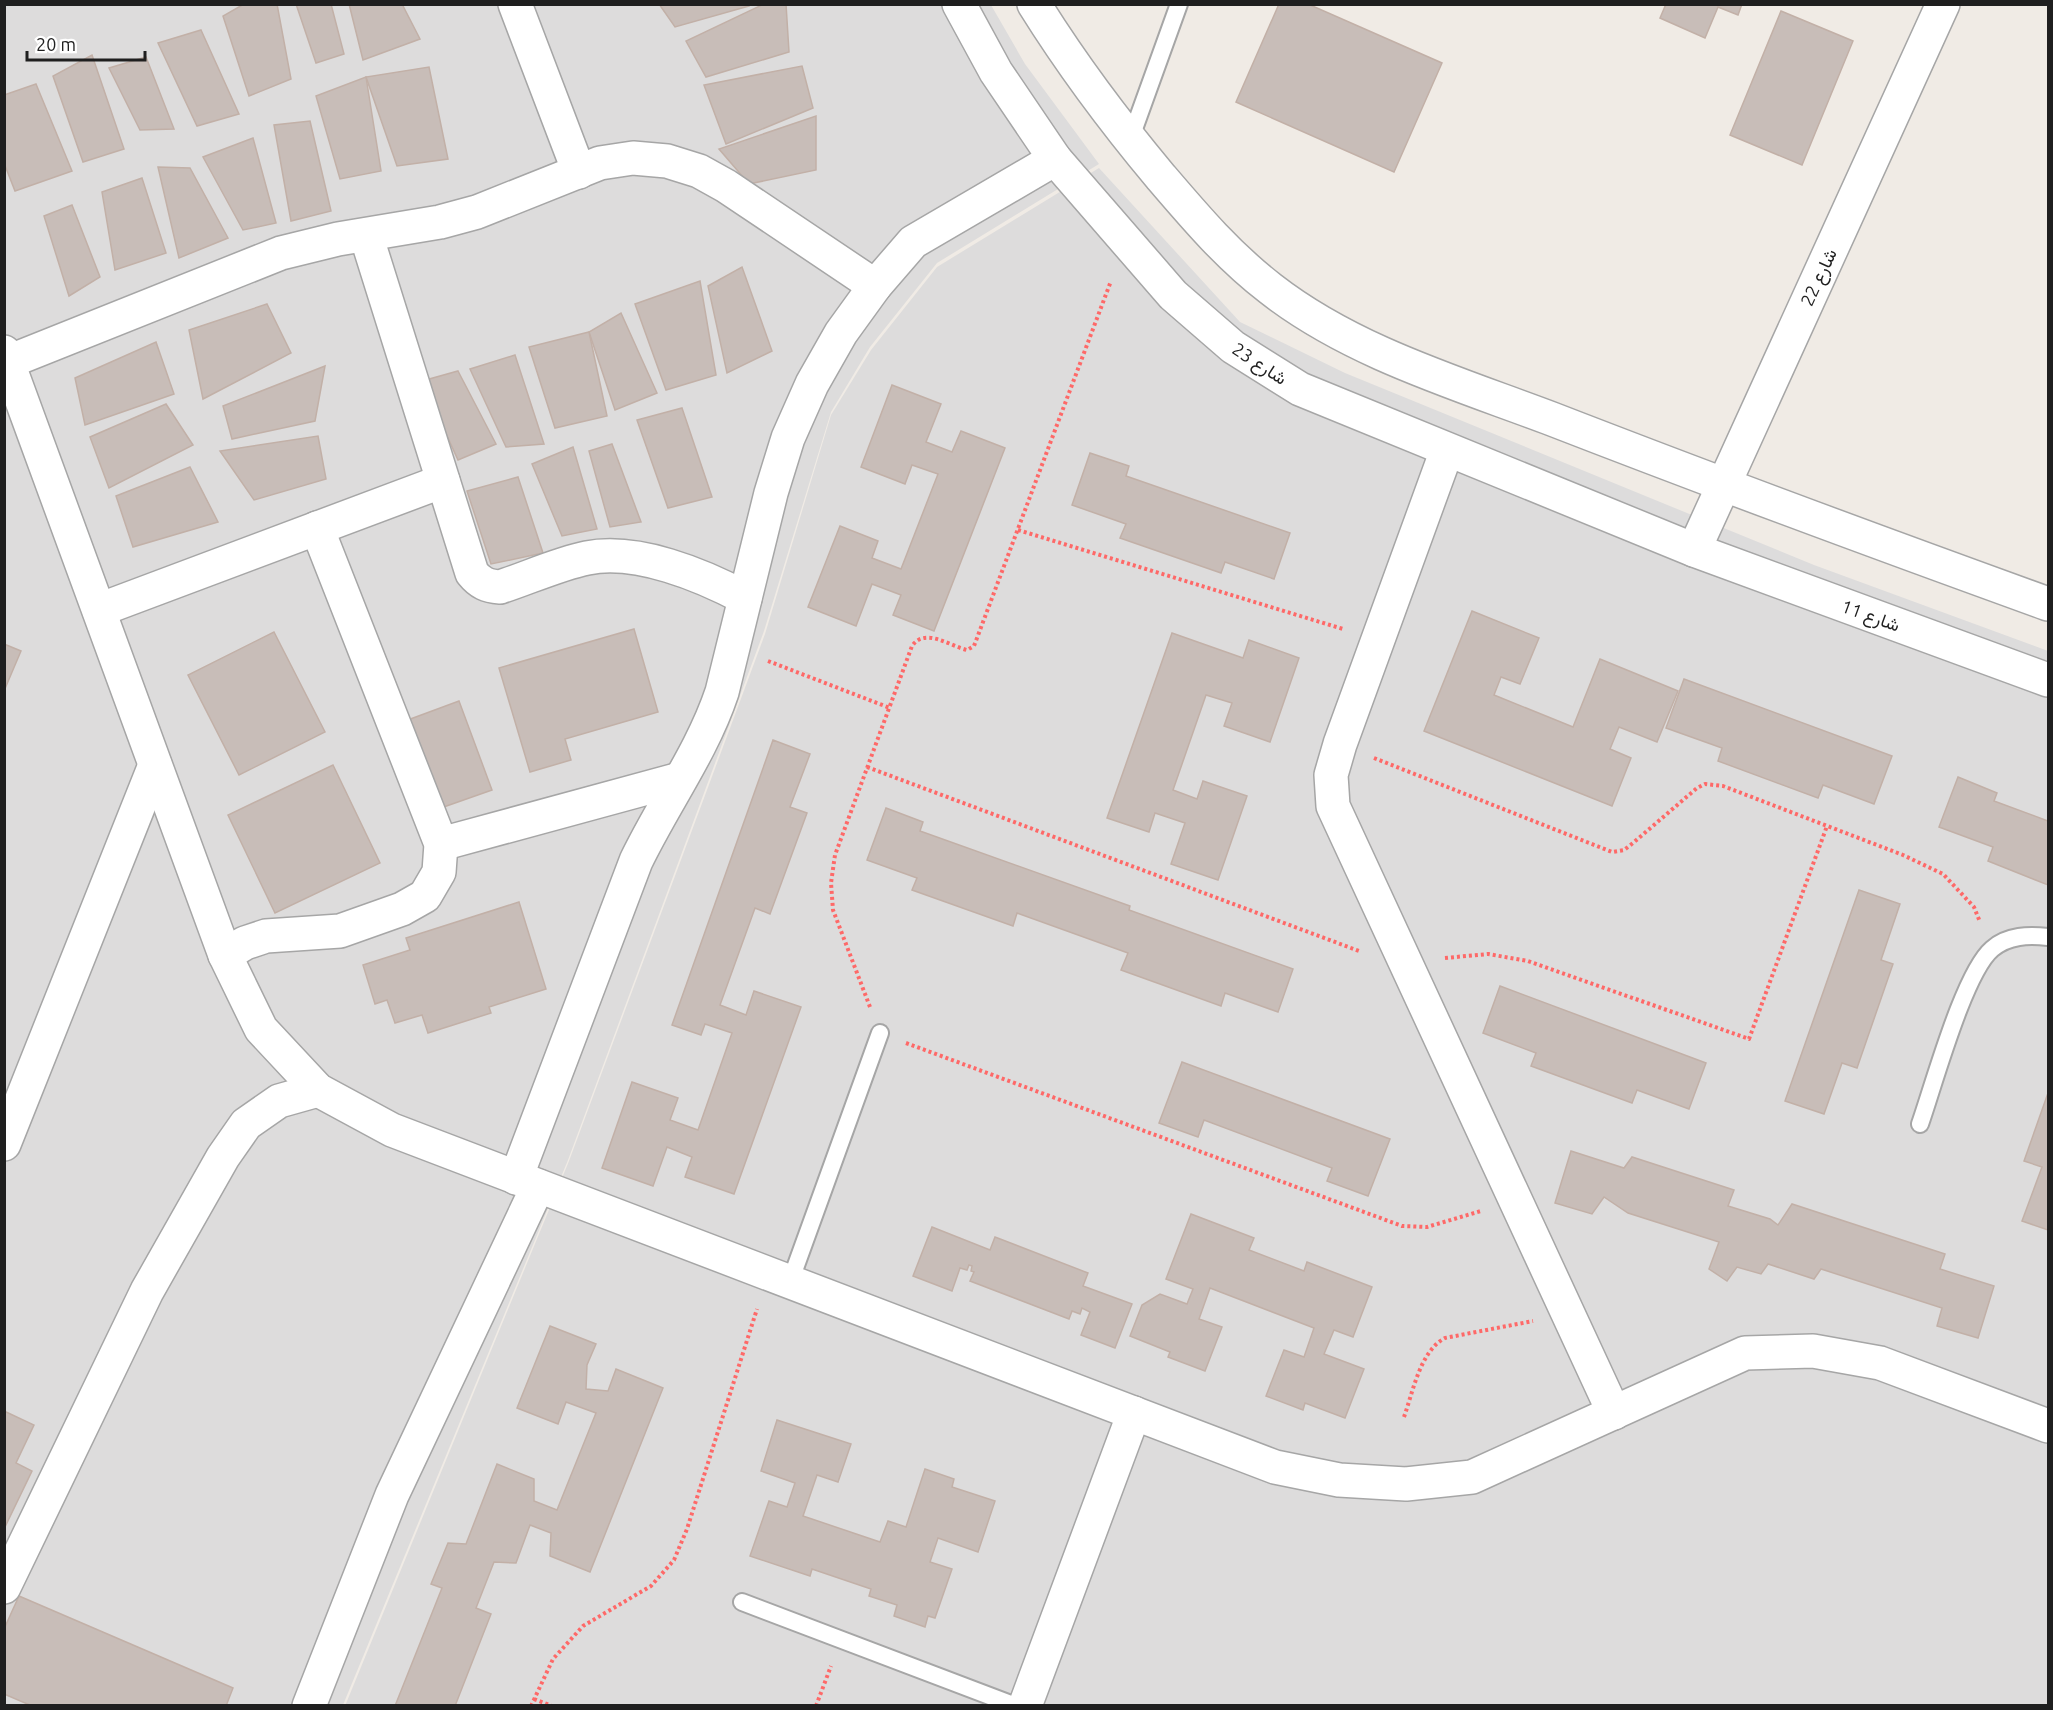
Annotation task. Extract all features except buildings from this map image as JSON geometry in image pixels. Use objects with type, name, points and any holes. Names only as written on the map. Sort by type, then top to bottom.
[{"type":"street","points":[[515,4],[579,172]]},
{"type":"street","name":"شارع 23","points":[[959,4],[996,72],[1055,159],[1173,295],[1233,347],[1300,389],[1694,550]]},
{"type":"street","points":[[1034,4],[1067,58],[1130,140],[1218,244],[1273,290],[1334,329],[1398,360],[1724,486],[2049,604]]},
{"type":"street","name":"شارع 22","points":[[1694,550],[1943,4]]},
{"type":"street","points":[[875,286],[726,186],[699,171],[667,161],[633,158],[600,163],[477,212],[440,222],[281,253],[6,357],[14,405],[99,610],[225,955],[261,1029],[318,1090],[392,1130],[527,1182],[1275,1467],[1339,1480],[1406,1484],[1472,1477],[1746,1353],[1813,1351],[1880,1363],[2049,1426]]},
{"type":"street","points":[[309,1706],[392,1495],[527,1182],[636,861],[712,723],[788,438],[812,384],[841,333],[875,286],[914,242],[1055,159]]},
{"type":"street","points":[[366,235],[472,573],[489,586],[500,587],[589,558],[630,558],[670,565],[709,579],[745,598]]},
{"type":"street","points":[[1447,450],[1340,744],[1331,775],[1333,806],[1614,1413]]},
{"type":"street","points":[[99,610],[443,481]]},
{"type":"street","points":[[225,955],[245,943],[266,936],[340,931],[402,909],[425,896],[439,872],[441,844],[318,528]]},
{"type":"street","name":"شارع 11","points":[[1694,550],[2049,680]]},
{"type":"street","points":[[6,1134],[155,765]]},
{"type":"street","points":[[441,844],[680,779]]},
{"type":"street","points":[[4,1587],[147,1291],[223,1157],[246,1124],[279,1101],[318,1090]]},
{"type":"street","points":[[1025,1706],[1134,1413]]},
{"type":"lane","points":[[1130,140],[1179,4]]},
{"type":"lane","points":[[1920,1124],[1972,975],[1992,948],[2022,934],[2049,937]]},
{"type":"lane","points":[[779,1278],[880,1033]]},
{"type":"lane","points":[[742,1602],[1016,1706]]},
{"type":"path","points":[[1126,241],[974,646],[967,650],[931,638],[916,640],[835,855],[831,883],[833,910],[880,1033],[1402,1226],[1427,1227],[1516,1202]]},
{"type":"path","points":[[1018,530],[1378,640]]},
{"type":"path","points":[[733,648],[890,708]]},
{"type":"path","points":[[1340,744],[1612,852],[1633,843],[1705,784],[1723,786],[1903,855],[1943,874],[1974,907],[1992,948]]},
{"type":"path","points":[[867,767],[1408,969],[1447,958],[1488,954],[1528,961],[1749,1039],[1827,826]]},
{"type":"path","points":[[531,1706],[553,1659],[583,1626],[651,1586],[674,1560],[779,1278]]},
{"type":"path","points":[[1404,1417],[1428,1355],[1437,1342],[1445,1338],[1569,1314]]},
{"type":"path","points":[[816,1706],[841,1640]]},
{"type":"path","points":[[534,1699],[552,1706]]},
{"type":"shaded area","points":[[5,5],[991,5],[1025,64],[1099,164],[937,263],[870,347],[831,412],[764,631],[568,1160],[343,1705],[5,1706]]},
{"type":"shaded area","points":[[1099,168],[1240,322],[1345,373],[1814,565],[2048,651],[2048,1705],[345,1706],[569,1161],[765,634],[831,415],[871,350],[937,267]]}]
